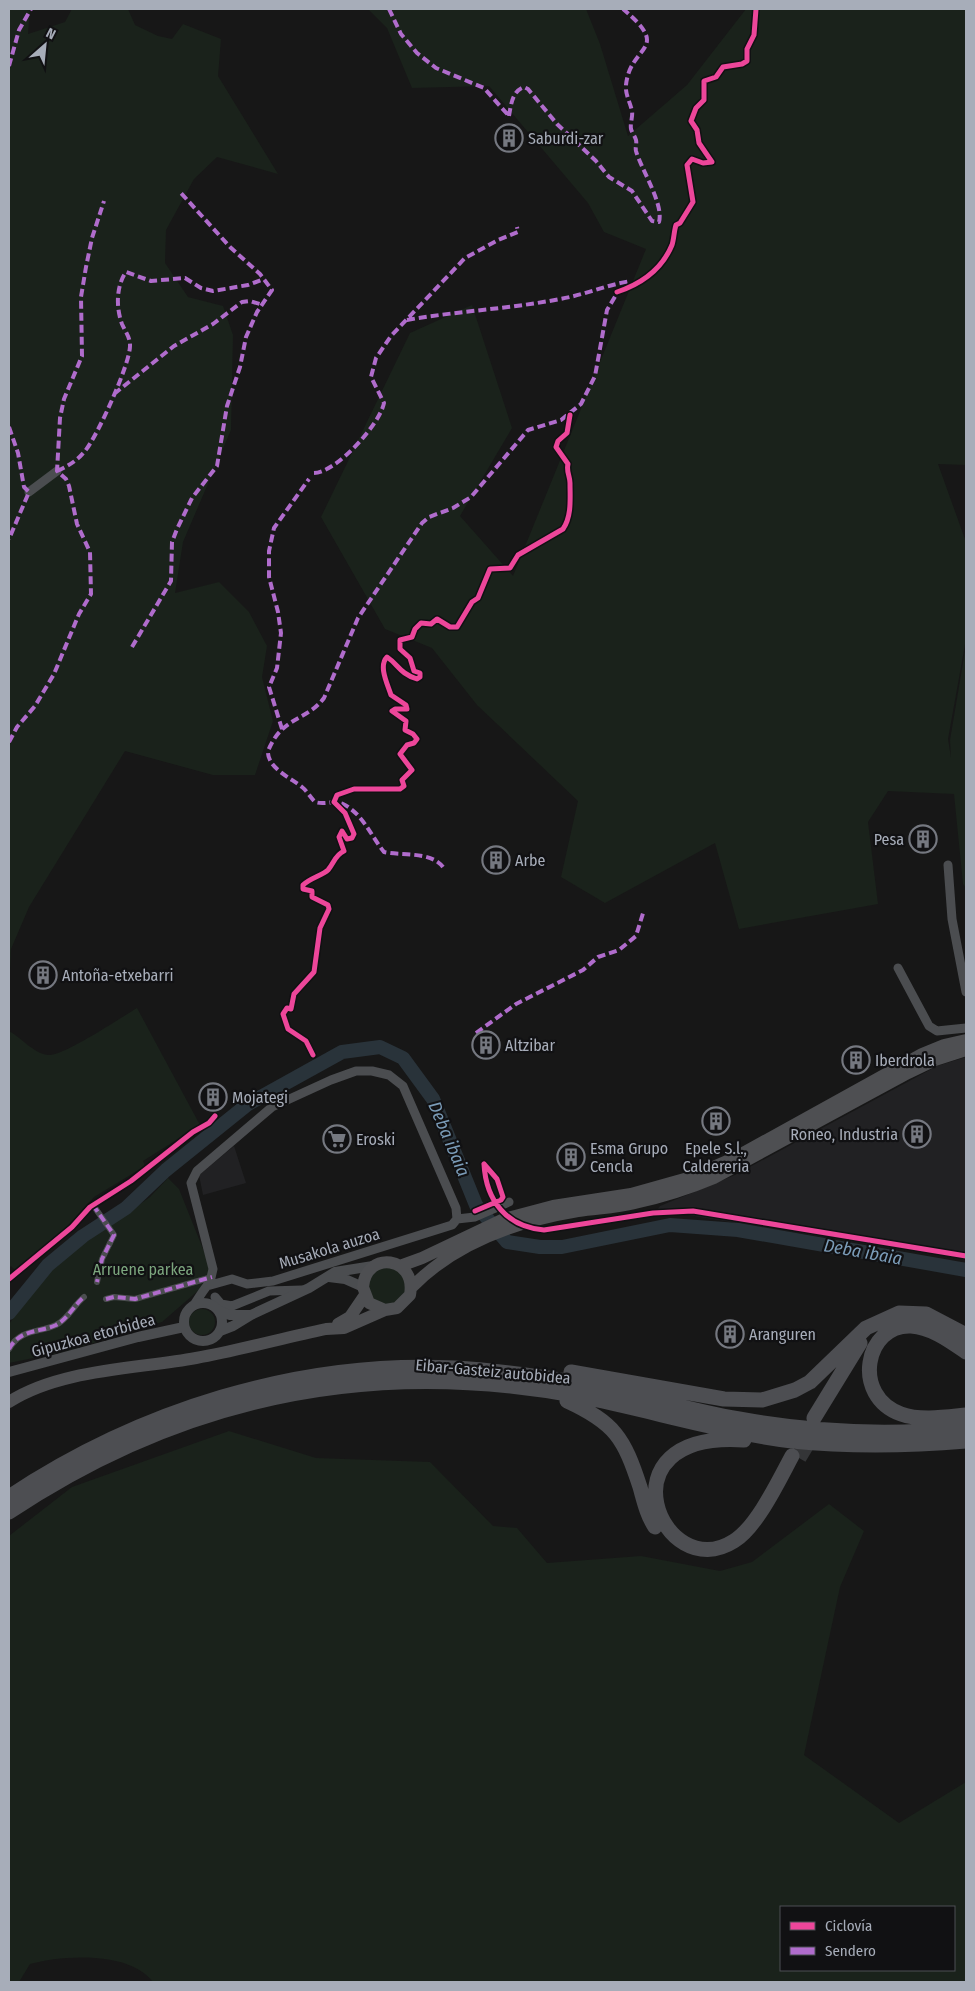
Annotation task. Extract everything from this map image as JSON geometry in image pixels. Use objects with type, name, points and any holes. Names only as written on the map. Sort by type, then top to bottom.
[{"type":"highway","points":[[818,1419],[864,1352],[885,1326],[899,1313],[926,1314],[966,1335]]},
{"type":"highway","points":[[885,1326],[869,1366],[871,1388],[878,1399],[888,1408],[903,1414],[920,1417],[966,1416]]},
{"type":"highway","points":[[403,1368],[435,1363],[516,1366],[603,1377],[724,1398],[762,1400],[795,1390],[810,1382],[861,1333],[885,1326],[922,1328],[966,1352]]},
{"type":"highway","name":"Eibar-Gasteiz autobidea","points":[[9,1497],[89,1449],[147,1423],[194,1406],[250,1390],[306,1378],[403,1368],[453,1368],[506,1372],[576,1383],[738,1418],[792,1427],[880,1434],[966,1428]]},
{"type":"highway","name":"Eibar-Gasteiz autobidea","points":[[9,1512],[47,1486],[94,1461],[151,1434],[199,1416],[252,1402],[312,1390],[401,1381],[449,1382],[576,1396],[735,1431],[791,1440],[878,1446],[966,1441]]},
{"type":"highway","points":[[550,1393],[593,1412],[618,1436],[627,1449],[654,1525],[673,1546],[698,1556],[708,1557],[730,1552],[750,1538],[764,1522],[796,1457],[753,1524],[734,1542],[709,1548],[685,1543],[663,1524],[657,1510],[656,1486],[661,1472],[669,1459],[682,1449],[699,1442],[725,1439],[786,1446],[834,1444]]},
{"type":"main road","points":[[400,1266],[553,1206],[631,1194],[688,1178],[734,1158],[922,1054],[944,1045],[966,1040]]},
{"type":"main road","points":[[520,1219],[634,1204],[693,1186],[734,1169],[934,1060],[966,1050]]},
{"type":"main road","points":[[412,1286],[440,1262],[480,1235]]},
{"type":"main road","points":[[9,1402],[34,1389],[100,1372],[203,1357],[326,1329],[344,1328],[385,1310],[402,1305],[410,1295],[412,1286],[410,1278],[400,1266],[387,1262],[373,1266],[365,1276],[364,1291],[350,1317],[326,1329]]},
{"type":"main road","points":[[364,1291],[369,1303],[385,1310]]},
{"type":"street","points":[[29,492],[57,471]]},
{"type":"street","points":[[948,865],[952,919],[966,992]]},
{"type":"street","points":[[898,968],[929,1026],[937,1031],[966,1028]]},
{"type":"street","points":[[247,1284],[227,1284],[217,1291],[216,1305],[222,1321],[220,1331],[215,1337],[204,1341],[192,1338],[184,1328],[186,1312],[194,1305],[209,1281],[213,1264],[191,1183],[197,1171],[272,1107],[330,1080],[356,1071],[372,1071],[390,1075],[403,1086],[456,1208],[457,1219]]},
{"type":"street","name":"Musakola auzoa","points":[[209,1281],[232,1279],[247,1284],[272,1281],[452,1225],[457,1219],[475,1217],[507,1203]]},
{"type":"street","points":[[94,1208],[111,1230],[114,1238],[102,1259],[97,1282]]},
{"type":"street","name":"Musakola auzoa","points":[[220,1331],[328,1278],[335,1272],[373,1266]]},
{"type":"street","name":"Musakola auzoa","points":[[328,1278],[345,1279],[364,1291]]},
{"type":"street","points":[[106,1299],[114,1297],[135,1299],[209,1281]]},
{"type":"street","points":[[194,1305],[205,1303],[232,1306],[269,1292],[303,1290]]},
{"type":"street","points":[[9,1349],[19,1337],[34,1330],[56,1325],[84,1297]]},
{"type":"street","points":[[216,1305],[230,1315],[251,1315]]},
{"type":"street","name":"Gipuzkoa etorbidea","points":[[9,1372],[147,1335],[184,1328]]},
{"type":"shaded area","points":[[966,1057],[966,1260],[657,1210],[660,1206],[735,1175],[937,1066]]},
{"type":"shaded area","points":[[234,1146],[246,1183],[203,1195],[199,1175]]},
{"type":"green space","points":[[9,9],[30,9],[28,34],[65,22],[72,9],[128,9],[135,25],[158,36],[172,39],[183,24],[221,39],[218,76],[278,174],[217,157],[194,179],[166,230],[165,263],[188,297],[223,306],[233,335],[231,430],[183,542],[175,593],[219,582],[249,612],[267,646],[262,677],[273,721],[255,775],[213,775],[125,751],[29,907],[11,949],[9,992]]},
{"type":"green space","points":[[368,9],[586,9],[600,44],[628,136],[687,85],[746,9],[966,9],[966,465],[938,464],[966,542],[966,639],[948,739],[951,758],[950,740],[966,645],[966,888],[963,884],[954,794],[888,791],[868,822],[878,904],[739,929],[715,843],[605,903],[561,877],[578,801],[477,705],[432,648],[385,629],[321,517],[410,333],[472,305],[512,428],[460,516],[513,576],[646,249],[604,232],[588,203],[489,86],[412,88],[387,28]]},
{"type":"green space","points":[[137,1008],[200,1125],[143,1161],[145,1166],[94,1197],[58,1237],[15,1270],[11,1266],[9,1269],[9,1031],[43,1054],[55,1054],[66,1050]]},
{"type":"green space","name":"Arruene parkea","points":[[168,1178],[179,1189],[209,1264],[211,1272],[200,1289],[162,1322],[67,1351],[9,1363],[9,1324],[51,1267],[150,1197]]},
{"type":"green space","points":[[382,1266],[401,1271],[407,1290],[394,1306],[374,1303],[367,1279]]},
{"type":"green space","points":[[202,1309],[211,1313],[215,1322],[211,1331],[202,1335],[193,1331],[189,1322],[193,1313]]},
{"type":"green space","points":[[229,1431],[316,1458],[430,1462],[493,1526],[517,1528],[547,1563],[641,1556],[720,1571],[752,1562],[829,1504],[864,1531],[840,1587],[804,1755],[899,1823],[966,1782],[966,1982],[153,1982],[142,1972],[129,1965],[113,1960],[77,1958],[30,1964],[19,1982],[9,1982],[9,1536],[72,1487]]},
{"type":"waterway","name":"Deba ibaia","points":[[9,1313],[48,1265],[83,1236],[126,1208],[166,1170],[248,1104],[342,1052],[380,1047],[403,1058],[433,1099],[476,1205],[507,1242],[540,1247],[562,1247],[670,1225],[738,1230],[966,1270]]},
{"type":"tunnel","points":[[799,1458],[822,1419]]},
{"type":"marked path","points":[[9,66],[19,30],[31,9]]},
{"type":"marked path","points":[[389,9],[401,34],[417,53],[436,68],[484,88],[509,116]]},
{"type":"marked path","points":[[509,116],[511,103],[517,92],[524,87],[528,89],[557,124],[596,161],[609,177],[632,191],[652,221],[659,222],[660,215],[655,196],[636,151],[636,140],[631,129],[632,111],[626,88],[629,72],[647,41],[645,33],[638,23],[623,9]]},
{"type":"marked path","points":[[132,647],[171,581],[172,542],[177,529],[192,498],[217,466],[227,406],[240,367],[246,337],[257,312],[272,290],[260,274],[230,247],[181,193]]},
{"type":"marked path","points":[[9,742],[17,727],[35,706],[54,674],[79,614],[91,594],[90,552],[77,524],[69,486],[66,479],[57,471],[60,418],[64,399],[82,356],[81,297],[86,267],[92,238],[104,201]]},
{"type":"marked path","points":[[314,473],[334,465],[345,456],[375,423],[384,403],[371,377],[376,358],[391,336],[465,258],[498,240],[518,232],[517,227]]},
{"type":"marked path","points":[[57,471],[69,465],[85,451],[97,431],[125,367],[130,342],[120,318],[118,297],[120,284],[126,272],[151,281],[185,278],[201,288],[213,291],[248,285],[264,279]]},
{"type":"marked path","points":[[407,320],[541,302],[631,281]]},
{"type":"marked path","points":[[443,867],[438,862],[424,856],[384,852],[356,813],[340,803],[315,802],[302,787],[271,763],[268,751],[280,731],[310,711],[324,698],[358,618],[422,523],[429,517],[453,508],[471,497],[528,430],[561,420],[581,404],[595,376],[607,310],[619,290]]},
{"type":"marked path","points":[[114,394],[174,346],[213,324],[242,302],[250,301],[263,305]]},
{"type":"marked path","points":[[9,427],[18,453],[24,487],[29,492],[9,539]]},
{"type":"marked path","points":[[282,729],[269,687],[277,668],[281,633],[269,577],[269,551],[274,528],[309,479]]},
{"type":"marked path","points":[[476,1033],[516,1004],[583,970],[598,957],[619,950],[636,936],[644,910]]},
{"type":"marked path","points":[[93,1205],[114,1235],[102,1259],[97,1282]]},
{"type":"marked path","points":[[106,1299],[114,1297],[135,1299],[212,1277]]},
{"type":"marked path","points":[[9,1349],[18,1338],[30,1332],[56,1325],[84,1297]]},
{"type":"cycle path","points":[[617,292],[642,280],[657,268],[668,254],[676,225],[680,223],[693,202],[687,165],[692,159],[703,163],[712,162],[699,143],[697,130],[691,121],[696,108],[704,100],[704,81],[716,77],[723,67],[742,64],[747,61],[747,49],[754,35],[756,9]]},
{"type":"cycle path","points":[[313,1055],[306,1041],[288,1029],[283,1014],[287,1008],[291,1009],[294,994],[314,972],[320,928],[329,909],[328,905],[312,897],[312,891],[303,889],[303,885],[328,870],[344,851],[339,837],[342,831],[347,839],[352,838],[354,834],[345,813],[334,802],[337,795],[354,789],[400,789],[404,786],[402,780],[412,770],[400,754],[407,745],[414,743],[417,739],[413,734],[405,730],[406,721],[392,711],[395,709],[407,709],[406,705],[391,695],[384,676],[384,661],[387,657],[406,674],[417,679],[420,677],[420,673],[414,671],[410,658],[400,649],[400,640],[412,637],[415,629],[421,623],[431,624],[437,619],[450,627],[457,627],[472,602],[478,598],[490,569],[510,568],[518,555],[563,529],[569,513],[570,480],[567,469],[568,464],[556,447],[558,441],[567,433],[570,415]]},
{"type":"cycle path","points":[[9,1279],[72,1227],[90,1207],[131,1181],[193,1132],[209,1123],[215,1116]]},
{"type":"cycle path","points":[[484,1164],[489,1190],[501,1210],[509,1218],[531,1228],[544,1230],[653,1213],[693,1211],[966,1256]]},
{"type":"cycle path","points":[[475,1211],[501,1200],[503,1197],[497,1179],[484,1164]]},
{"type":"place","name":"Saburdi-zar","points":[[509,138]]},
{"type":"place","name":"Pesa","points":[[923,839]]},
{"type":"place","name":"Arbe","points":[[496,860]]},
{"type":"place","name":"Antoña-etxebarri","points":[[43,975]]},
{"type":"place","name":"Altzibar","points":[[486,1045]]},
{"type":"place","name":"Iberdrola","points":[[856,1060]]},
{"type":"place","name":"Mojategi","points":[[213,1097]]},
{"type":"place","name":"Epele S.l., Caldereria","points":[[716,1121]]},
{"type":"place","name":"Roneo, Industria","points":[[917,1134]]},
{"type":"place","name":"Eroski","points":[[337,1139]]},
{"type":"place","name":"Esma Grupo Cencla","points":[[571,1157]]},
{"type":"place","name":"Aranguren","points":[[730,1334]]}]
